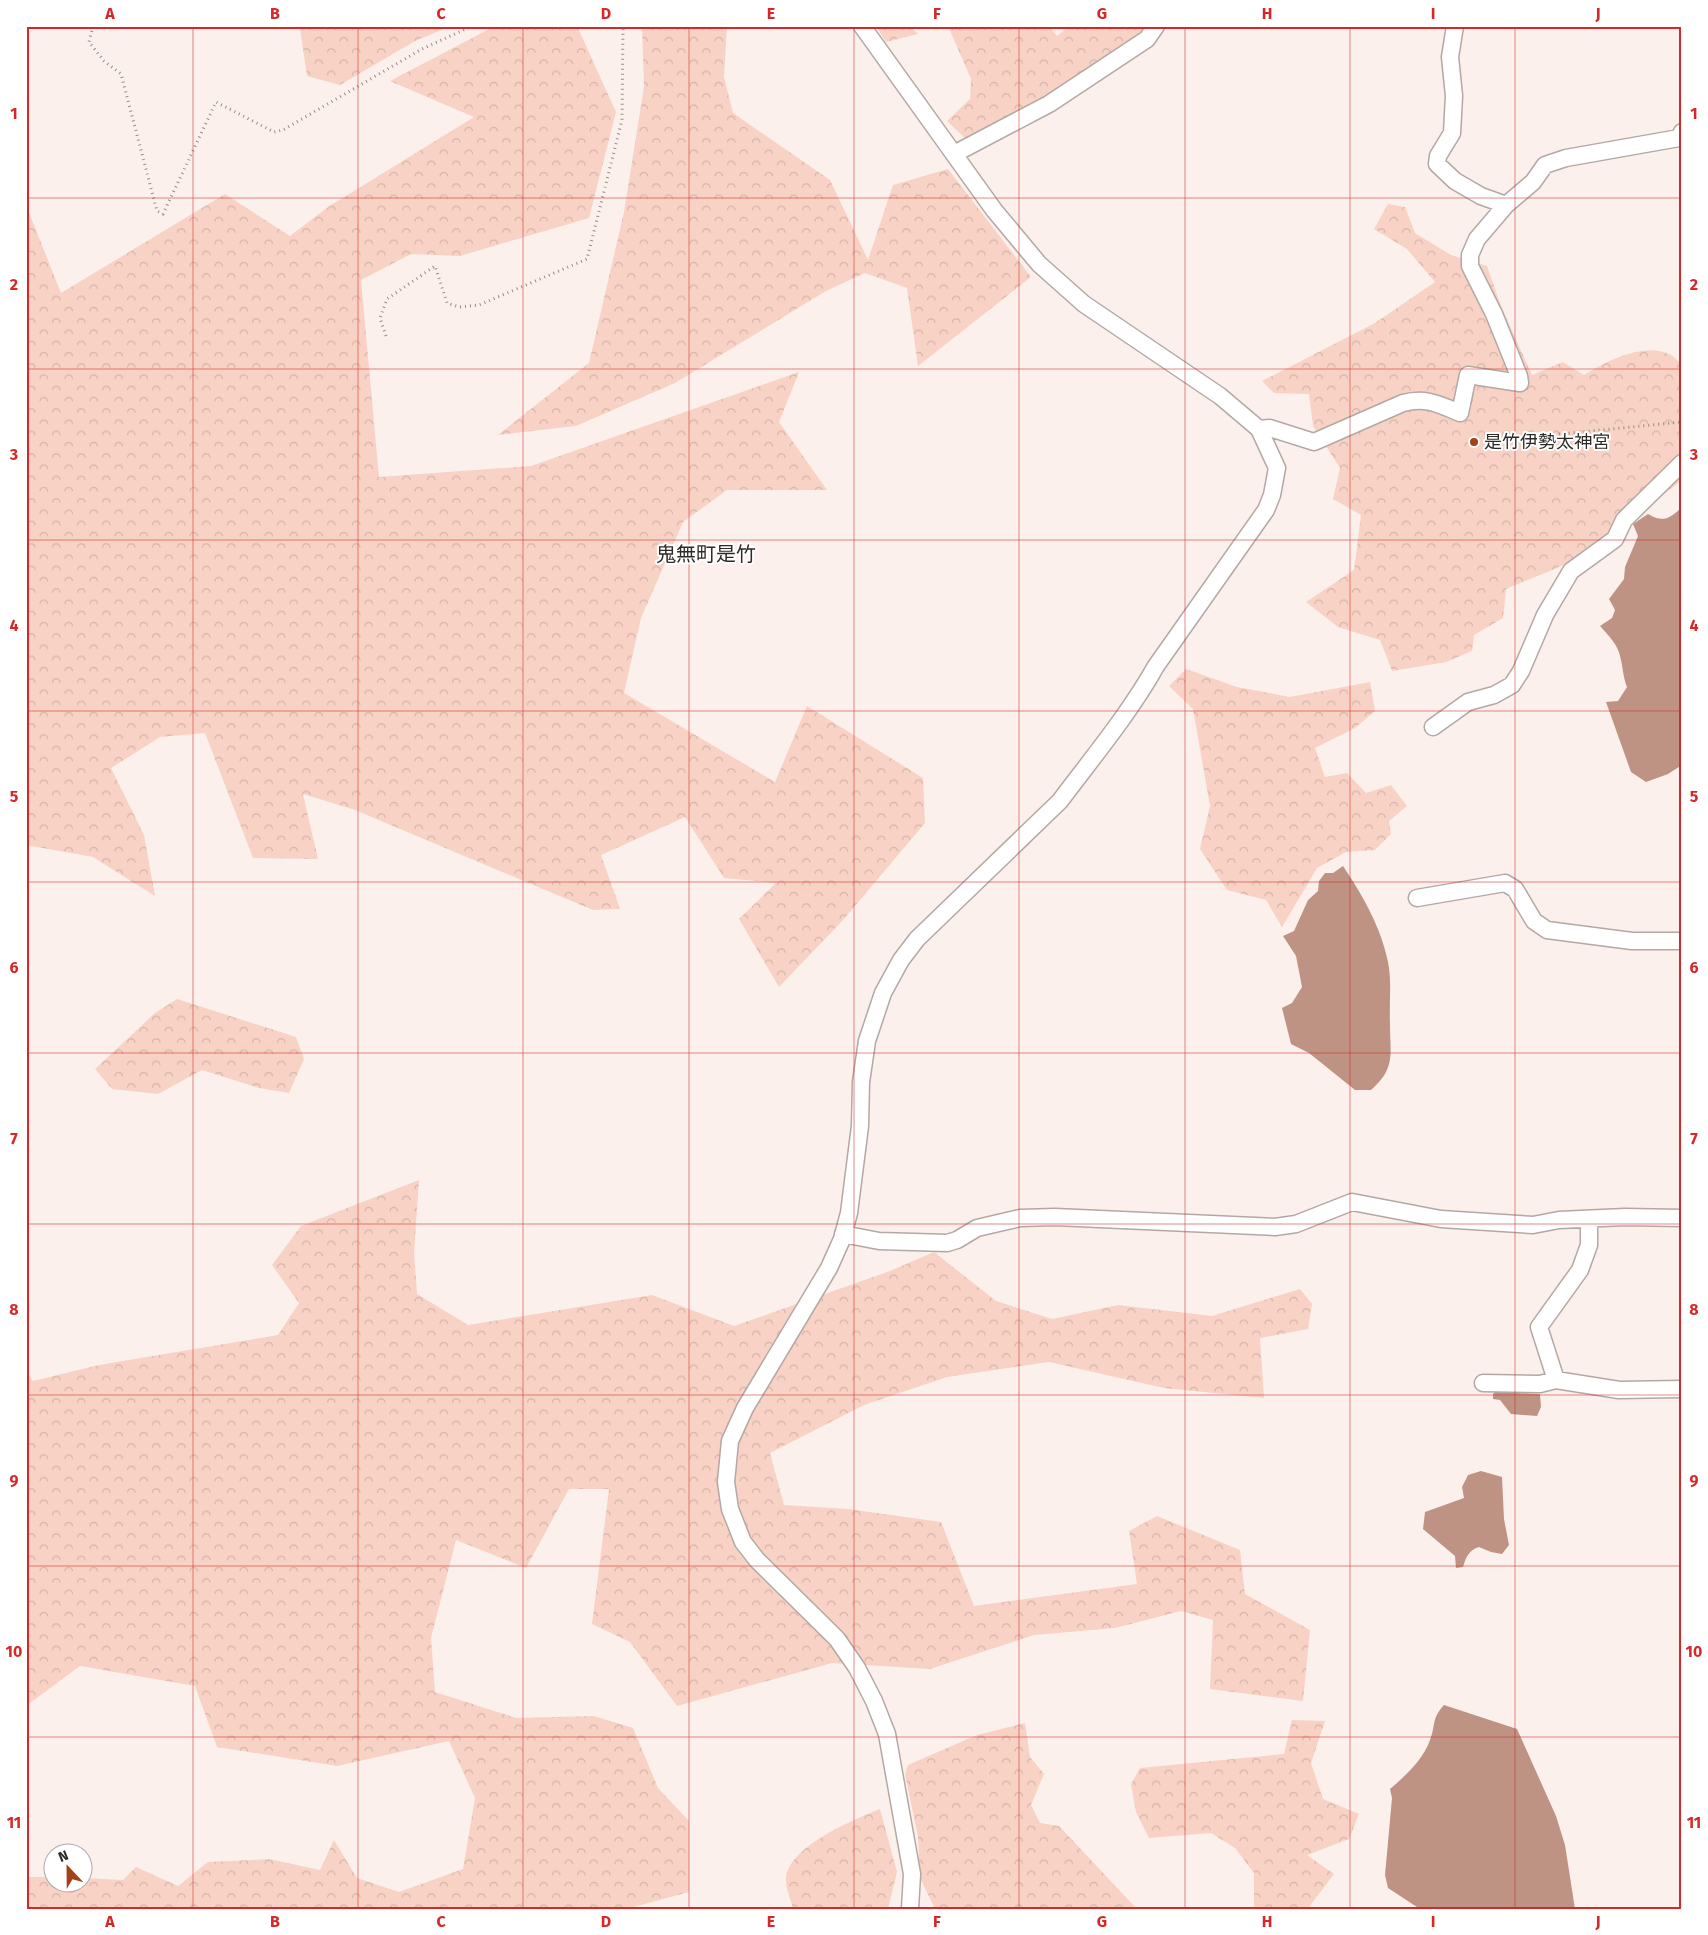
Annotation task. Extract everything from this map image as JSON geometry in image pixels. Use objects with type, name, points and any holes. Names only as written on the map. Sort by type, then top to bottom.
[{"type":"street","points":[[862,26],[994,210],[1039,264],[1084,304],[1220,396],[1259,429],[1277,468],[1272,495],[1266,510],[1242,547],[1156,666],[1143,689],[1060,800],[917,939],[901,960],[883,993],[867,1041],[861,1082],[860,1126],[849,1213],[843,1234],[829,1268],[745,1408],[730,1441],[726,1482],[730,1509],[744,1542],[757,1560],[836,1639],[857,1668],[874,1701],[887,1734],[911,1865],[910,1909]]},
{"type":"street","points":[[954,154],[1049,104],[1147,39],[1156,26]]},
{"type":"street","points":[[1455,26],[1450,57],[1454,96],[1452,133],[1438,156],[1438,164],[1455,181],[1481,196],[1506,205]]},
{"type":"street","points":[[1259,429],[1270,428],[1314,442],[1403,403],[1417,399],[1434,402],[1460,413],[1468,375],[1520,383],[1519,376],[1494,314],[1470,266],[1470,255],[1476,239],[1506,205],[1533,182],[1546,165],[1566,158],[1679,138],[1682,132]]},
{"type":"street","points":[[1433,726],[1468,702],[1494,695],[1512,685],[1521,671],[1545,615],[1571,571],[1615,538],[1624,520],[1682,463]]},
{"type":"street","points":[[1417,898],[1505,883],[1515,889],[1534,921],[1547,930],[1632,941],[1682,941]]},
{"type":"street","points":[[843,1234],[879,1241],[947,1243],[957,1240],[977,1228],[998,1221],[1055,1216],[1275,1227],[1296,1224],[1352,1202],[1441,1219],[1533,1225],[1559,1220],[1682,1218]]},
{"type":"street","points":[[1556,1380],[1539,1327],[1580,1270],[1589,1245],[1589,1219]]},
{"type":"street","points":[[1483,1383],[1540,1384],[1556,1380],[1619,1390],[1682,1389]]},
{"type":"path","points":[[94,26],[89,42],[104,61],[121,74],[157,211],[163,214],[216,102],[274,132],[283,130],[422,49],[472,26]]},
{"type":"path","points":[[386,336],[380,318],[387,299],[434,266],[446,303],[459,307],[479,306],[587,259],[622,120],[622,26]]},
{"type":"path","points":[[1499,440],[1682,422]]},
{"type":"green space","points":[[190,26],[451,26],[415,41],[340,85],[307,76],[300,29],[192,29]]},
{"type":"green space","points":[[495,26],[577,26],[616,112],[589,218],[460,256],[411,254],[361,280],[379,477],[531,466],[799,372],[779,422],[827,490],[727,490],[683,522],[641,618],[624,693],[775,782],[807,706],[923,778],[925,823],[844,919],[779,987],[739,919],[776,883],[724,878],[685,817],[601,855],[620,909],[593,910],[355,810],[303,794],[318,859],[253,858],[205,733],[160,737],[111,768],[144,835],[155,896],[93,857],[26,845],[26,205],[61,293],[225,194],[290,236],[328,207],[474,117],[390,81]]},
{"type":"green space","points":[[642,26],[727,26],[724,77],[733,113],[830,180],[868,260],[893,185],[948,169],[1031,277],[918,366],[907,288],[865,273],[826,291],[675,383],[576,426],[498,435],[589,363],[624,212],[644,87]]},
{"type":"green space","points":[[876,26],[910,26],[918,34],[886,42]]},
{"type":"green space","points":[[948,26],[1049,26],[1057,36],[1069,26],[1150,26],[1143,36],[1047,100],[968,141],[947,121],[970,99],[971,79]]},
{"type":"green space","points":[[1388,204],[1405,207],[1415,233],[1451,255],[1487,266],[1501,306],[1532,375],[1563,362],[1584,375],[1607,362],[1634,352],[1647,350],[1660,351],[1672,356],[1682,365],[1682,480],[1600,545],[1557,568],[1506,589],[1503,618],[1474,635],[1472,651],[1446,662],[1392,671],[1380,640],[1338,627],[1306,602],[1354,570],[1361,515],[1333,499],[1340,468],[1313,426],[1309,394],[1274,393],[1262,381],[1375,323],[1435,282],[1407,249],[1374,229]]},
{"type":"green space","points":[[1186,669],[1237,687],[1290,697],[1370,682],[1375,711],[1355,728],[1315,748],[1325,777],[1347,773],[1366,793],[1391,785],[1407,806],[1389,821],[1391,834],[1375,850],[1346,852],[1317,868],[1282,927],[1266,900],[1227,890],[1200,849],[1210,806],[1193,709],[1169,686]]},
{"type":"green space","points":[[177,999],[296,1037],[304,1059],[289,1093],[259,1088],[202,1070],[158,1094],[112,1089],[95,1069],[155,1013]]},
{"type":"green space","points":[[419,1180],[414,1252],[417,1294],[468,1325],[652,1295],[734,1326],[890,1271],[934,1252],[996,1301],[1052,1319],[1118,1305],[1212,1316],[1300,1289],[1312,1304],[1308,1329],[1260,1338],[1264,1398],[1164,1388],[1049,1362],[947,1377],[864,1405],[770,1453],[784,1505],[848,1509],[941,1522],[974,1606],[1137,1584],[1129,1531],[1157,1516],[1240,1550],[1245,1594],[1310,1630],[1303,1701],[1210,1689],[1213,1620],[1181,1611],[1115,1628],[1034,1635],[930,1669],[832,1663],[677,1706],[630,1642],[592,1624],[609,1489],[569,1489],[526,1568],[456,1540],[431,1638],[435,1692],[516,1718],[594,1716],[633,1728],[658,1788],[689,1821],[689,1892],[626,1909],[26,1909],[26,1877],[42,1877],[42,1892],[92,1892],[92,1878],[123,1880],[136,1867],[178,1886],[208,1862],[269,1859],[320,1870],[334,1840],[357,1878],[399,1892],[463,1869],[475,1798],[449,1741],[337,1766],[217,1747],[195,1686],[80,1666],[26,1706],[26,1373],[33,1381],[99,1365],[278,1335],[299,1303],[272,1265],[301,1226]]},
{"type":"green space","points":[[1292,1720],[1325,1721],[1311,1763],[1323,1799],[1359,1814],[1349,1839],[1307,1855],[1334,1874],[1309,1907],[1254,1909],[1254,1873],[1235,1848],[1211,1833],[1149,1838],[1136,1812],[1131,1784],[1140,1768],[1284,1754]]},
{"type":"green space","points":[[1025,1723],[1030,1757],[1044,1774],[1031,1805],[1040,1823],[1059,1826],[1137,1909],[935,1909],[920,1878],[918,1837],[905,1774],[908,1765],[977,1735]]},
{"type":"green space","points":[[880,1809],[897,1872],[888,1909],[793,1909],[786,1878],[790,1866],[798,1855],[839,1827]]},
{"type":"shaded area","points":[[1680,509],[1682,513],[1682,765],[1668,774],[1646,782],[1631,772],[1606,702],[1618,701],[1627,687],[1617,648],[1600,626],[1612,618],[1615,610],[1609,599],[1624,579],[1625,567],[1638,536],[1633,524],[1648,514],[1665,519]]},
{"type":"shaded area","points":[[1343,866],[1376,924],[1385,949],[1389,970],[1390,1060],[1385,1075],[1371,1090],[1355,1090],[1309,1053],[1291,1044],[1282,1008],[1292,1003],[1302,987],[1296,956],[1283,936],[1294,931],[1308,900],[1318,891],[1319,881],[1325,873],[1333,873]]},
{"type":"shaded area","points":[[1495,1392],[1540,1394],[1541,1407],[1537,1416],[1511,1414],[1500,1400],[1493,1399]]},
{"type":"shaded area","points":[[1481,1471],[1502,1477],[1504,1519],[1509,1545],[1502,1554],[1479,1547],[1476,1548],[1468,1554],[1463,1567],[1456,1568],[1455,1556],[1423,1529],[1425,1512],[1464,1498],[1462,1487],[1468,1475]]},
{"type":"shaded area","points":[[1444,1705],[1517,1729],[1556,1816],[1565,1845],[1575,1909],[1420,1909],[1388,1888],[1385,1875],[1392,1798],[1390,1789],[1423,1754],[1432,1735],[1435,1718]]},
{"type":"place","name":"是竹伊勢太神宮","points":[[1474,442]]},
{"type":"district","name":"鬼無町是竹","points":[[706,554]]}]
